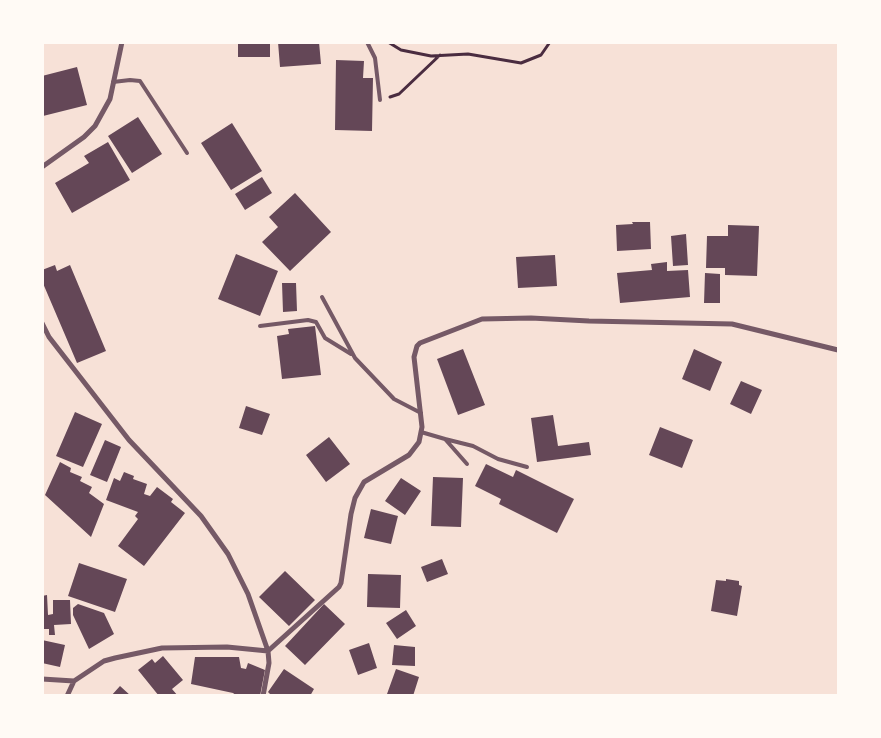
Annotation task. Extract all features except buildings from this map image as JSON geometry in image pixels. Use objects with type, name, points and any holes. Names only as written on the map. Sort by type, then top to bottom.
[{"type":"street","points":[[42,167],[84,137],[95,126],[110,99],[122,42]]},
{"type":"street","points":[[67,696],[74,681],[104,661],[162,648],[227,647],[268,651],[339,587],[355,498],[364,482],[409,455],[419,442],[421,413],[414,357],[420,342],[482,319],[531,318],[732,324],[838,350]]},
{"type":"street","points":[[42,322],[49,337],[129,440],[201,516],[222,546],[248,594],[268,651],[269,663],[263,696]]},
{"type":"street","points":[[42,679],[74,681]]},
{"type":"lane","points":[[366,42],[375,58],[380,100]]},
{"type":"lane","points":[[113,82],[140,81],[188,154]]},
{"type":"lane","points":[[322,298],[353,355],[394,399],[421,413]]},
{"type":"lane","points":[[260,326],[308,320],[316,322],[325,338],[353,355]]},
{"type":"lane","points":[[421,432],[473,446],[498,459],[526,467]]},
{"type":"lane","points":[[445,439],[467,464]]},
{"type":"path","points":[[388,42],[401,50],[431,56],[468,54],[521,63],[541,55],[550,42]]},
{"type":"path","points":[[380,100],[399,94],[440,55]]}]
